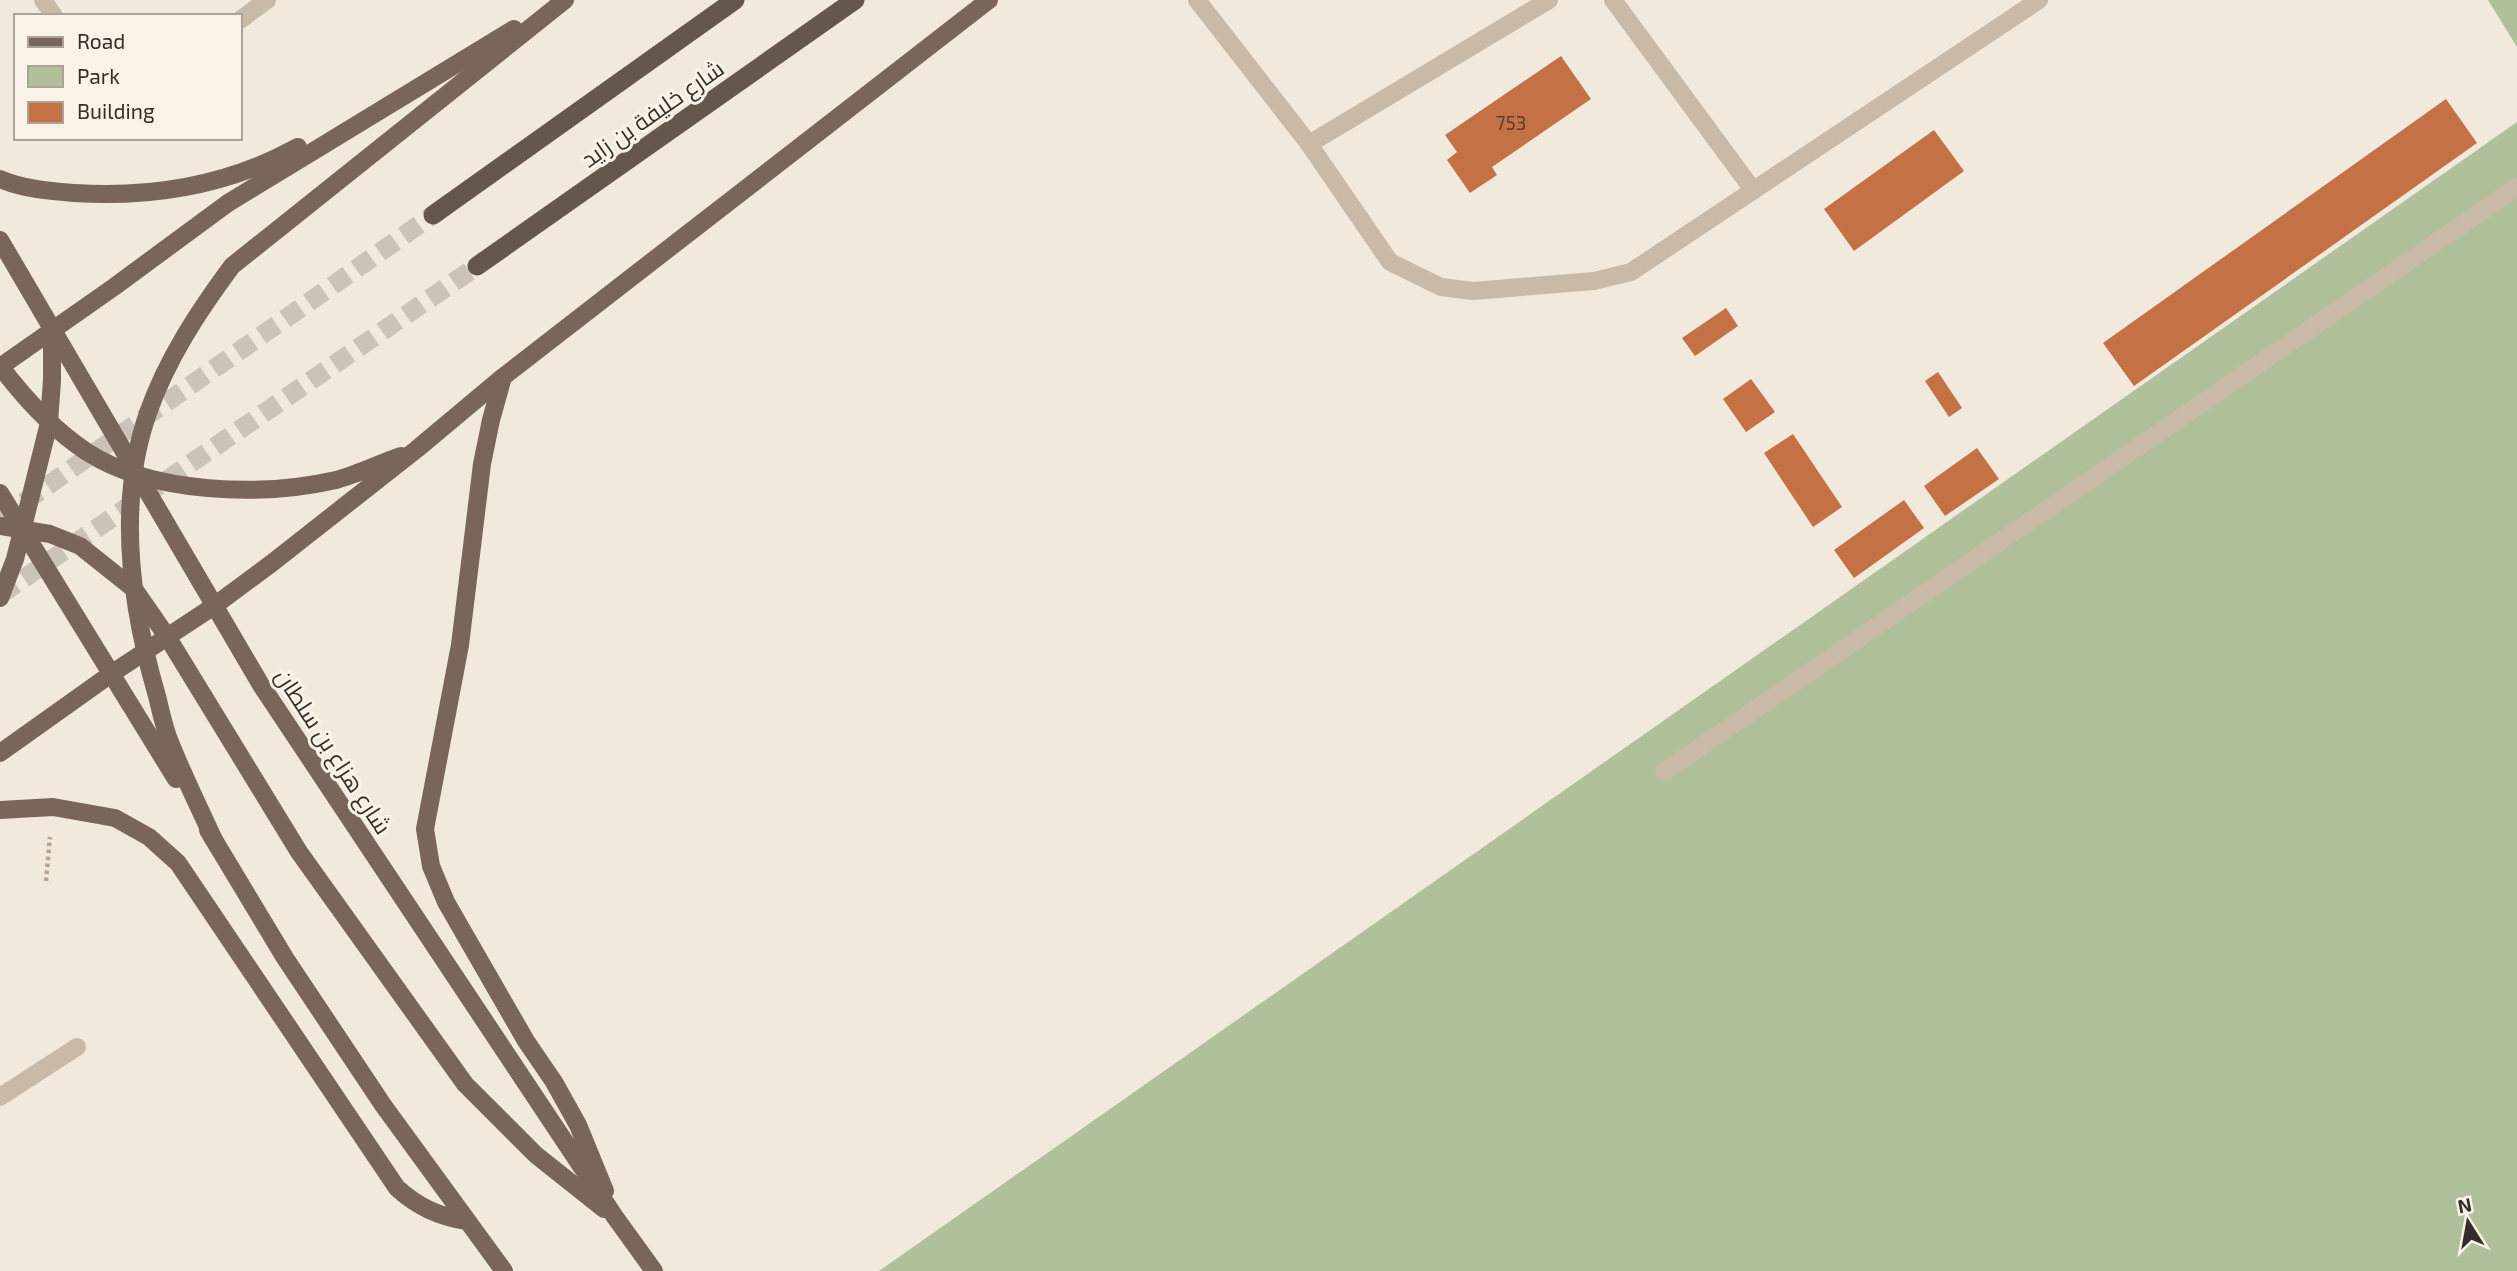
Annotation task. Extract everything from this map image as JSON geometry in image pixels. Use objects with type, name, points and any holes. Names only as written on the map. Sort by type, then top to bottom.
[{"type":"highway","name":"شارع خليفة بن زايد","points":[[433,215],[735,0]]},
{"type":"highway","name":"شارع خليفة بن زايد","points":[[477,266],[855,0]]},
{"type":"main road","points":[[0,179],[35,189],[105,195],[149,193],[194,186],[237,174],[279,158],[562,0]]},
{"type":"main road","points":[[417,449],[338,479],[285,489],[253,490],[186,485],[135,473],[88,452],[49,423],[23,396],[0,366],[228,203],[562,0]]},
{"type":"main road","points":[[214,840],[169,741],[145,651],[134,589],[130,550],[135,473],[147,414],[167,367],[202,305],[232,266],[562,0]]},
{"type":"main road","points":[[0,753],[111,674],[214,606],[417,449],[503,377],[989,0]]},
{"type":"main road","name":"شارع هزاع بن سلطان","points":[[0,240],[261,685],[615,1217],[654,1271]]},
{"type":"main road","points":[[0,598],[15,559],[49,423],[52,330]]},
{"type":"main road","points":[[503,377],[482,464],[460,645],[425,828],[431,866],[446,902],[578,1125],[615,1217]]},
{"type":"main road","points":[[0,493],[323,1014],[383,1105],[504,1271]]},
{"type":"main road","points":[[0,526],[50,534],[80,547],[134,589],[299,852],[465,1084],[536,1155],[615,1217]]},
{"type":"main road","points":[[0,810],[53,807],[116,818],[149,837],[178,863],[397,1188],[428,1211],[466,1221]]},
{"type":"street","points":[[242,19],[267,0]]},
{"type":"street","points":[[1197,0],[1309,144],[1390,262],[1441,287],[1473,291],[1594,281],[1631,272],[2039,0]]},
{"type":"street","points":[[1309,144],[1549,0]]},
{"type":"street","points":[[1613,0],[1754,190]]},
{"type":"street","points":[[1664,772],[2517,187]]},
{"type":"street","points":[[0,1097],[77,1047]]},
{"type":"path","points":[[46,881],[53,807]]},
{"type":"green space","points":[[2488,0],[2517,0],[2517,47]]},
{"type":"green space","points":[[2517,122],[2517,1271],[879,1271]]},
{"type":"building","points":[[1561,56],[1591,99],[1492,167],[1497,175],[1470,193],[1447,160],[1457,152],[1445,135]]},
{"type":"building","points":[[2446,99],[2477,143],[2134,386],[2103,343]]},
{"type":"building","points":[[1934,130],[1964,171],[1854,251],[1824,209]]},
{"type":"building","points":[[1726,308],[1738,326],[1695,356],[1682,338]]},
{"type":"building","points":[[1938,372],[1962,408],[1949,417],[1925,381]]},
{"type":"building","points":[[1751,379],[1775,412],[1746,432],[1723,399]]},
{"type":"building","points":[[1793,434],[1842,507],[1813,527],[1764,453]]},
{"type":"building","points":[[1977,448],[1999,479],[1945,516],[1924,486]]},
{"type":"building","points":[[1904,500],[1924,528],[1854,578],[1834,550]]},
{"type":"tunnel","points":[[0,519],[433,215]]},
{"type":"tunnel","points":[[0,595],[477,266]]}]
